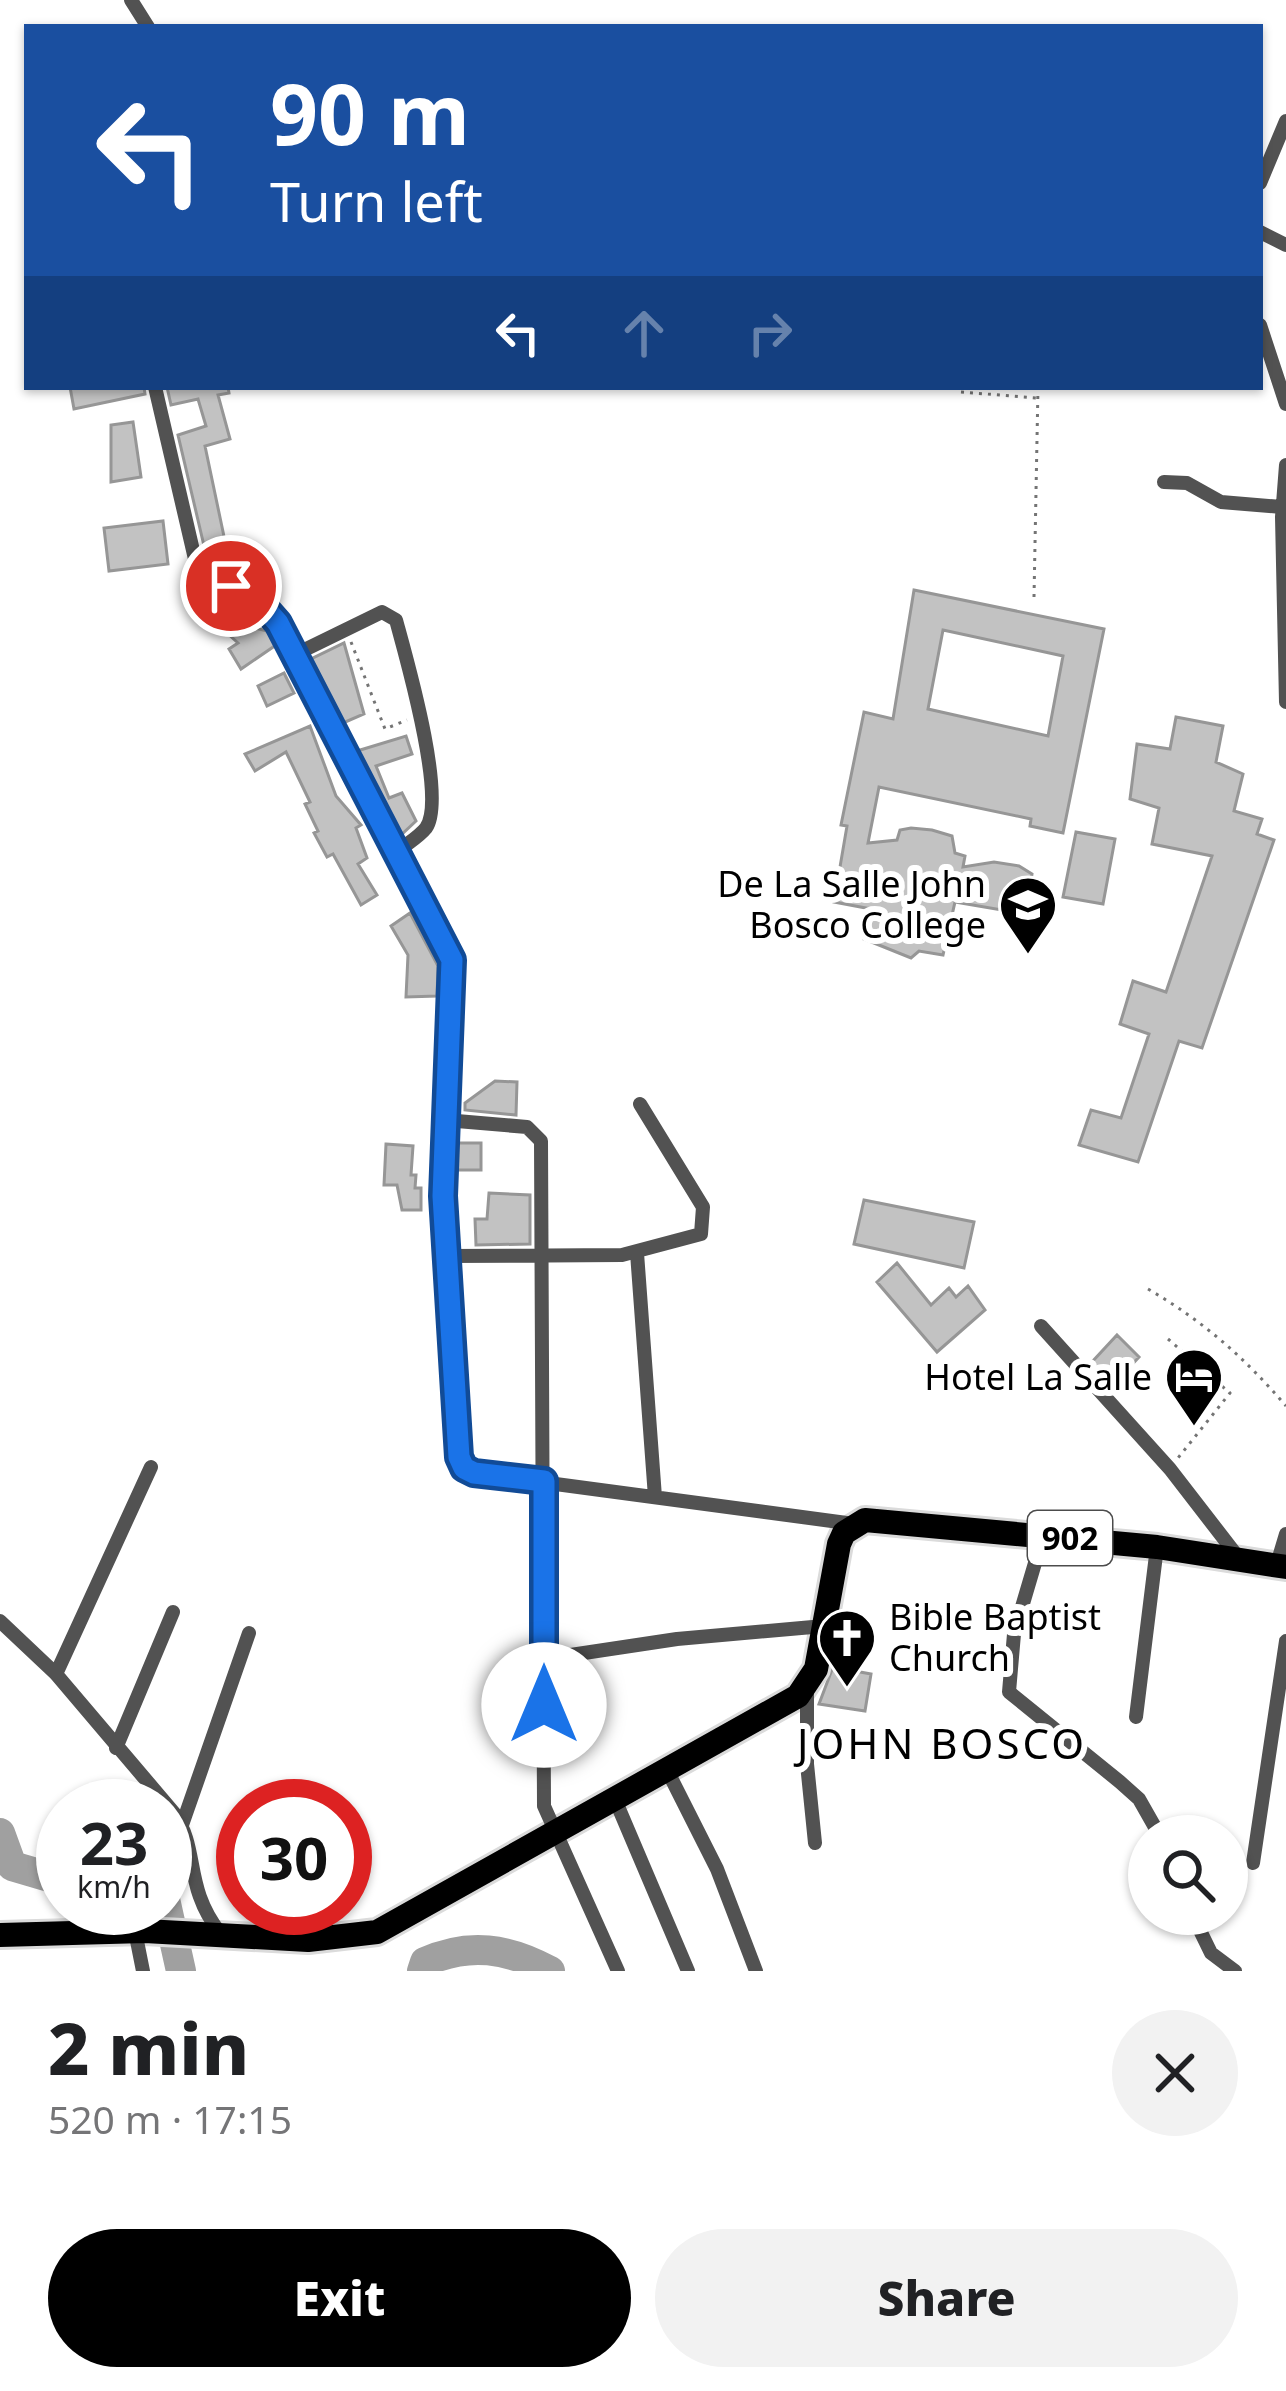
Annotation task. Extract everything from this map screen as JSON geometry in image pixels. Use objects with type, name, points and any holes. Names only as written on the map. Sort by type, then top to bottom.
[{"type":"highway","name":"902","points":[[854,1524],[876,1518],[1281,1565]]},
{"type":"highway","points":[[192,1934],[359,1938],[397,1922],[787,1704],[807,1687],[839,1544],[854,1524]]},
{"type":"highway","points":[[0,1935],[36,1934]]},
{"type":"street","points":[[1263,176],[1286,121]]},
{"type":"street","points":[[1263,334],[1286,404]]},
{"type":"street","points":[[155,390],[195,559],[263,606],[296,654],[452,960],[444,1256],[460,1464],[474,1473],[854,1524]]},
{"type":"street","points":[[1286,465],[1282,507],[1286,701]]},
{"type":"street","points":[[1164,482],[1186,483],[1221,502],[1282,507]]},
{"type":"street","points":[[296,654],[382,612],[394,615],[421,714],[429,821],[396,853]]},
{"type":"street","points":[[444,1256],[637,1253],[701,1234],[705,1215],[640,1104]]},
{"type":"street","points":[[445,1120],[527,1127],[538,1134],[544,1255],[544,1806],[618,1971]]},
{"type":"street","points":[[637,1253],[655,1497]]},
{"type":"street","points":[[1040,1326],[1170,1469],[1238,1557]]},
{"type":"street","points":[[56,1674],[151,1467]]},
{"type":"street","points":[[1281,1565],[1286,1534]]},
{"type":"street","points":[[1043,1536],[1014,1634],[1009,1693],[1120,1782],[1148,1815]]},
{"type":"street","points":[[1136,1717],[1156,1547]]},
{"type":"street","points":[[116,1748],[173,1612]]},
{"type":"street","points":[[0,1621],[56,1674],[143,1779]]},
{"type":"street","points":[[544,1659],[824,1626]]},
{"type":"street","points":[[192,1796],[249,1633]]},
{"type":"street","points":[[1252,1863],[1286,1641]]},
{"type":"street","points":[[807,1687],[815,1843]]},
{"type":"street","points":[[666,1768],[718,1869],[756,1971]]},
{"type":"street","points":[[614,1797],[688,1971]]},
{"type":"street","points":[[192,1873],[213,1935]]},
{"type":"street","points":[[140,1935],[143,1971]]},
{"type":"street","points":[[1202,1935],[1211,1953],[1234,1971]]},
{"type":"path","points":[[1034,597],[1038,390]]},
{"type":"path","points":[[961,392],[1038,398]]},
{"type":"path","points":[[346,630],[386,729],[421,714]]},
{"type":"path","points":[[1148,1288],[1243,1356],[1286,1406]]},
{"type":"path","points":[[1168,1339],[1230,1393],[1170,1469]]},
{"type":"building","points":[[71,390],[144,390],[145,394],[74,409]]},
{"type":"building","points":[[168,390],[228,390],[218,395],[230,439],[205,446],[226,546],[205,550],[178,435],[206,426],[198,399],[171,405]]},
{"type":"building","points":[[133,422],[141,477],[111,482],[111,425]]},
{"type":"building","points":[[163,521],[168,564],[109,571],[104,528]]},
{"type":"building","points":[[914,590],[1104,629],[1063,833],[1030,826],[1031,819],[879,787],[868,843],[897,840],[900,830],[932,830],[952,836],[955,853],[965,856],[963,867],[994,862],[1019,866],[1032,874],[1026,914],[955,902],[943,955],[919,951],[911,958],[864,939],[871,909],[834,902],[847,826],[841,825],[864,712],[893,719]],"holes":[[[943,630],[1063,656],[1048,736],[928,709]]]},
{"type":"building","points":[[234,603],[251,619],[244,625],[267,631],[276,645],[241,669],[229,649],[238,643],[215,622]]},
{"type":"building","points":[[344,643],[364,714],[343,723],[311,659]]},
{"type":"building","points":[[284,673],[294,693],[267,706],[258,686]]},
{"type":"building","points":[[1176,717],[1223,726],[1216,762],[1243,774],[1234,811],[1262,819],[1257,834],[1274,840],[1202,1048],[1179,1041],[1138,1162],[1079,1145],[1091,1110],[1121,1118],[1149,1034],[1120,1024],[1133,981],[1166,992],[1212,856],[1152,844],[1159,808],[1130,799],[1137,744],[1170,749]]},
{"type":"building","points":[[310,726],[336,796],[361,825],[356,828],[367,858],[358,864],[377,895],[361,905],[333,854],[327,857],[314,833],[318,831],[305,804],[310,802],[286,752],[255,771],[245,754]]},
{"type":"building","points":[[406,736],[412,754],[376,766],[389,798],[402,793],[416,821],[401,835],[357,751]]},
{"type":"building","points":[[1076,832],[1115,839],[1103,904],[1063,897]]},
{"type":"building","points":[[410,913],[438,966],[437,996],[406,997],[408,955],[391,926]]},
{"type":"building","points":[[495,1081],[517,1082],[516,1115],[465,1110],[465,1103]]},
{"type":"building","points":[[456,1143],[481,1143],[481,1170],[455,1170]]},
{"type":"building","points":[[386,1144],[413,1146],[411,1175],[416,1175],[415,1188],[421,1188],[421,1210],[402,1210],[397,1185],[384,1185]]},
{"type":"building","points":[[489,1193],[530,1195],[530,1244],[476,1245],[475,1219],[487,1219]]},
{"type":"building","points":[[864,1200],[974,1222],[964,1268],[854,1244]]},
{"type":"building","points":[[897,1263],[931,1305],[949,1288],[956,1297],[968,1286],[985,1310],[937,1352],[877,1282]]},
{"type":"building","points":[[1117,1335],[1139,1357],[1112,1386],[1091,1363]]},
{"type":"building","name":"Bible Baptist Church","points":[[833,1667],[871,1674],[865,1711],[819,1704]]},
{"type":"waterway","points":[[0,1833],[12,1866],[36,1873]]},
{"type":"waterway","points":[[173,1935],[181,1971]]},
{"type":"waterway","points":[[422,1971],[425,1962],[473,1950],[519,1957],[550,1971]]},
{"type":"place","name":"De La Salle John Bosco College","points":[[1028,956]]},
{"type":"place","name":"Hotel La Salle","points":[[1194,1428]]},
{"type":"place","name":"Bible Baptist Church","points":[[847,1689]]},
{"type":"district","name":"JOHN BOSCO","points":[[942,1744]]},
{"type":"route","points":[[231,586],[263,606],[278,623],[452,960],[443,1196],[459,1457],[460,1464],[474,1473],[544,1481],[544,1705]]}]
